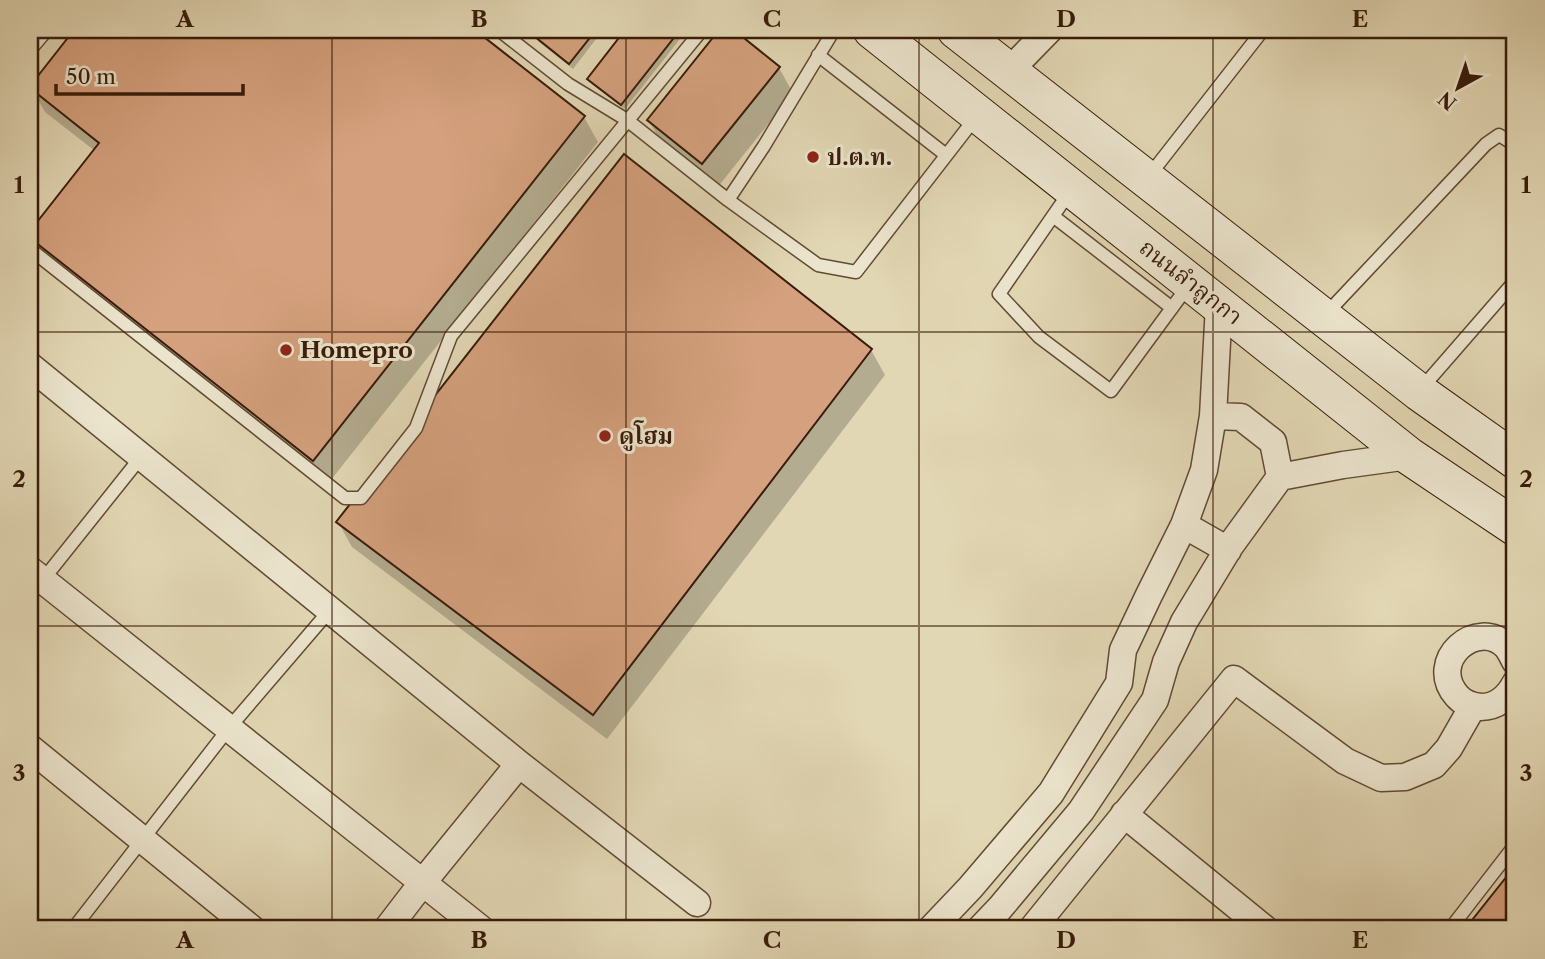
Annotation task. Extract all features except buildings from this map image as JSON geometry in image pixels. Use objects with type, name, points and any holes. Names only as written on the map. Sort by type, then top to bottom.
[{"type":"main road","name":"ถนนลำลูกกา","points":[[872,30],[978,114],[1062,203],[1181,295],[1219,305],[1409,456],[1515,527]]},
{"type":"main road","points":[[956,30],[1419,392],[1515,460]]},
{"type":"street","points":[[1010,71],[1049,30]]},
{"type":"street","points":[[931,929],[970,888],[1051,793],[1119,682],[1123,650],[1184,525],[1204,471],[1213,416],[1219,305]]},
{"type":"street","points":[[30,366],[519,764],[697,903]]},
{"type":"street","points":[[1213,416],[1241,417],[1273,442],[1280,477]]},
{"type":"street","points":[[980,929],[1081,811],[1155,700],[1166,662],[1181,626],[1228,551],[1280,477],[1409,456]]},
{"type":"street","points":[[1184,525],[1228,551]]},
{"type":"street","points":[[34,582],[229,728],[481,929]]},
{"type":"street","points":[[1515,661],[1498,640],[1482,637],[1470,639],[1460,645],[1447,665],[1447,677],[1452,690],[1460,700],[1473,706],[1485,707],[1500,703],[1515,684]]},
{"type":"street","points":[[1123,650],[1166,662]]},
{"type":"street","points":[[1032,929],[1234,679],[1345,761],[1381,778],[1405,777],[1434,765],[1449,748],[1473,706]]},
{"type":"street","points":[[30,748],[252,929]]},
{"type":"street","points":[[387,929],[519,764]]},
{"type":"street","points":[[1124,814],[1265,929]]},
{"type":"lane","points":[[30,50],[47,30]]},
{"type":"lane","points":[[499,30],[568,84],[627,120],[728,200],[818,265],[856,272],[978,114]]},
{"type":"lane","points":[[30,250],[345,498],[361,498],[416,428],[451,336],[702,30]]},
{"type":"lane","points":[[728,200],[834,30]]},
{"type":"lane","points":[[1147,179],[1263,30]]},
{"type":"lane","points":[[818,55],[946,155]]},
{"type":"lane","points":[[1323,317],[1486,144],[1499,135],[1515,145]]},
{"type":"lane","points":[[1062,203],[999,294],[1040,337],[1108,390],[1112,390],[1181,295]]},
{"type":"lane","points":[[1419,392],[1515,281]]},
{"type":"lane","points":[[34,582],[141,457]]},
{"type":"lane","points":[[73,929],[229,728],[330,610]]},
{"type":"lane","points":[[1450,929],[1515,845]]},
{"type":"place","name":"ป.ต.ท.","points":[[813,157]]},
{"type":"place","name":"Homepro","points":[[286,350]]},
{"type":"place","name":"ดูโฮม","points":[[605,436]]}]
